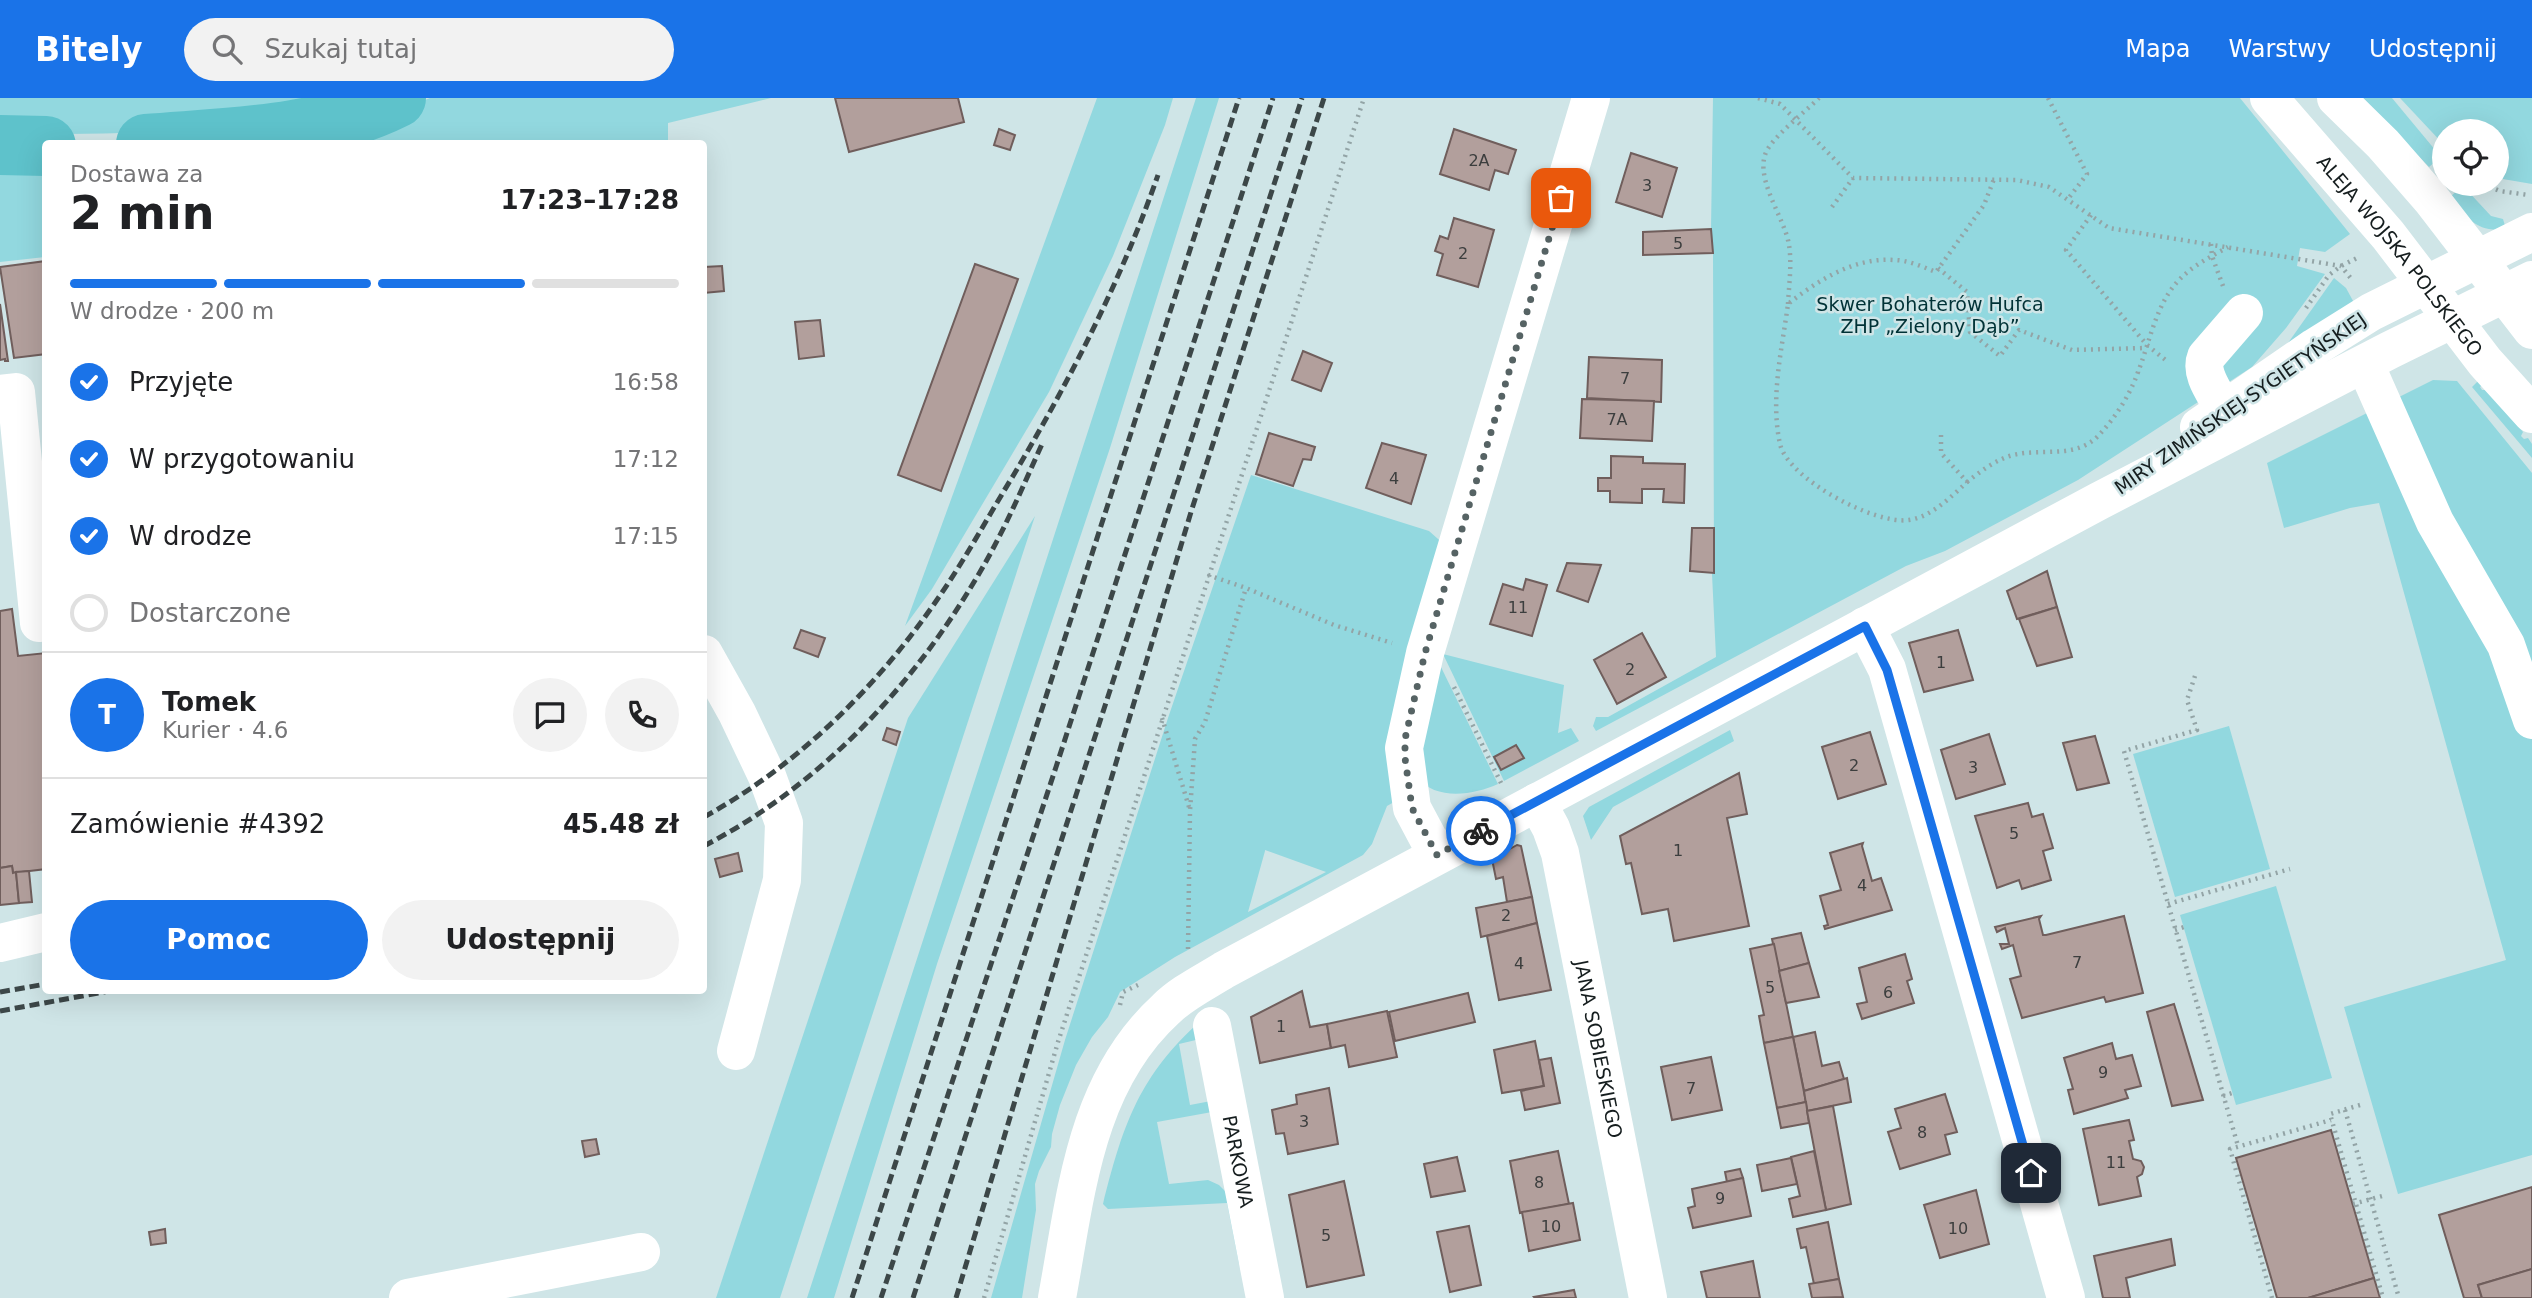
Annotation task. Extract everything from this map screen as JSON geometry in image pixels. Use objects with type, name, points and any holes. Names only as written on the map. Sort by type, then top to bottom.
[{"type":"street","points":[[1437,855],[1412,808],[1404,748],[1425,653],[1591,98]]},
{"type":"street","name":"ALEJA WOJSKA POLSKIEGO","points":[[2269,98],[2388,235],[2485,362],[2532,414]]},
{"type":"street","points":[[2336,98],[2397,160],[2477,259],[2518,287],[2532,330]]},
{"type":"street","name":"MIRY ZIMIŃSKIEJ-SYGIETYŃSKIEJ","points":[[2099,501],[2216,394],[2315,346],[2371,312],[2532,232]]},
{"type":"street","name":"MIRY ZIMIŃSKIEJ-SYGIETYŃSKIEJ","points":[[1056,1298],[1085,1150],[1102,1098],[1133,1045],[1167,1007],[1224,970],[1437,855],[1520,796],[1865,626],[2099,501],[2518,287]]},
{"type":"street","points":[[2216,394],[2203,368],[2206,356],[2244,313]]},
{"type":"street","points":[[2365,364],[2435,522],[2506,645],[2532,720]]},
{"type":"street","points":[[20,391],[39,623]]},
{"type":"street","points":[[1865,626],[1887,670],[2066,1298]]},
{"type":"street","points":[[707,659],[761,763],[784,823],[782,880],[736,1051]]},
{"type":"street","name":"JANA SOBIESKIEGO","points":[[1520,796],[1551,828],[1560,853],[1648,1298]]},
{"type":"street","points":[[0,943],[42,933]]},
{"type":"street","name":"PARKOWA","points":[[1212,1026],[1265,1298]]},
{"type":"street","points":[[408,1298],[641,1252]]},
{"type":"path","points":[[984,1298],[1058,1042],[1364,98]]},
{"type":"path","points":[[1758,98],[1780,104],[1853,178],[2017,180],[2049,187],[2109,228],[2332,266],[2341,266],[2368,252]]},
{"type":"path","points":[[1819,98],[1767,149],[1763,166],[1765,183],[1785,226],[1791,260],[1776,395],[1780,446],[1802,475],[1835,497],[1878,516],[1895,521],[1911,520],[1933,511],[1983,469],[2015,454],[2076,450],[2097,438],[2118,412],[2137,375],[2153,322],[2181,277],[2228,247]]},
{"type":"path","points":[[2048,98],[2087,174],[2068,200]]},
{"type":"path","points":[[1832,207],[1853,178]]},
{"type":"path","points":[[1788,304],[1824,277],[1866,263],[1895,260],[1936,272],[1984,205],[1994,179]]},
{"type":"path","points":[[2509,192],[2532,196]]},
{"type":"path","points":[[2091,215],[2066,250],[2147,347],[2198,388],[2216,394]]},
{"type":"path","points":[[1938,268],[1967,292],[1970,332],[2000,356],[2019,330],[2071,350],[2147,347]]},
{"type":"path","points":[[1941,435],[1941,453],[1967,482]]},
{"type":"path","points":[[1208,575],[1334,625],[1425,653]]},
{"type":"path","points":[[1188,959],[1195,739],[1205,722],[1246,588]]},
{"type":"path","points":[[2195,676],[2187,700],[2197,730],[2157,744],[2124,751],[2238,1146]]},
{"type":"path","points":[[1452,682],[1520,796]]},
{"type":"path","points":[[1162,717],[1191,811]]},
{"type":"path","points":[[2168,904],[2290,869]]},
{"type":"path","points":[[2175,930],[2184,928]]},
{"type":"path","points":[[2223,1096],[2232,1093]]},
{"type":"path","points":[[2360,1105],[2330,1114],[2383,1298]]},
{"type":"path","points":[[2345,1110],[2399,1298]]},
{"type":"path","points":[[2272,1298],[2230,1149],[2331,1120]]},
{"type":"path","points":[[2354,1203],[2386,1195]]},
{"type":"green space","points":[[0,98],[363,98],[311,114],[239,125],[138,133],[55,134],[0,133]]},
{"type":"green space","points":[[430,98],[771,98],[668,123],[668,140],[305,140],[366,124]]},
{"type":"green space","points":[[1097,98],[1173,98],[1165,125],[1113,256],[1049,392],[932,589],[905,626]]},
{"type":"green space","points":[[1196,98],[1219,98],[1110,448],[937,964],[834,1298],[807,1298]]},
{"type":"green space","name":"Skwer Bohaterów Hufca ZHP „Zielony Dąb”","points":[[1713,98],[2240,98],[2350,234],[2325,252],[2300,248],[2297,266],[2325,274],[2286,328],[2252,367],[2078,480],[1945,551],[1906,566],[1596,731],[1593,726],[1596,717],[1608,717],[1716,657],[1712,574]]},
{"type":"green space","points":[[2363,98],[2392,98],[2432,146],[2432,164],[2429,167]]},
{"type":"green space","points":[[2400,98],[2532,98],[2532,184],[2509,180],[2509,119],[2432,119],[2432,132]]},
{"type":"green space","points":[[0,158],[42,159],[42,257],[0,262]]},
{"type":"green space","points":[[2472,196],[2491,216],[2503,219],[2506,229],[2487,229],[2480,226],[2450,197]]},
{"type":"green space","points":[[2334,278],[2346,288],[2358,310],[2288,343]]},
{"type":"green space","points":[[2433,380],[2457,381],[2532,473],[2532,1155],[2398,1194],[2344,1007],[2506,960],[2379,503],[2350,508],[2284,528],[2267,463]]},
{"type":"green space","points":[[2479,380],[2483,384],[2480,387],[2482,390],[2487,390],[2523,432],[2521,436],[2528,438],[2532,444],[2532,458],[2472,387]]},
{"type":"green space","points":[[1251,475],[1429,531],[1446,546],[1394,802],[1387,806],[1372,844],[1363,855],[1175,957],[1120,992],[1108,1017],[1092,1037],[1076,1065],[1060,1105],[1051,1147],[1035,1184],[1036,1210],[1022,1298],[991,1298],[1065,1040],[1168,718]],"holes":[[[1265,850],[1326,872],[1248,912]]]},
{"type":"green space","points":[[1035,516],[780,1298],[716,1298],[908,718]]},
{"type":"green space","points":[[1443,654],[1564,685],[1558,733],[1571,728],[1579,741],[1504,781]]},
{"type":"green space","points":[[1439,663],[1498,784],[1478,791],[1455,794],[1434,790],[1417,777]]},
{"type":"green space","points":[[2229,726],[2270,869],[2175,897],[2133,754]]},
{"type":"green space","points":[[1730,730],[1734,741],[1613,807],[1591,840],[1583,816],[1589,807]]},
{"type":"green space","points":[[2276,886],[2332,1078],[2236,1105],[2180,915]]},
{"type":"green space","points":[[1195,1026],[1200,1039],[1179,1044],[1190,1105],[1211,1101],[1212,1112],[1157,1122],[1169,1184],[1208,1180],[1219,1185],[1230,1196],[1240,1269],[1227,1203],[1108,1209],[1103,1204],[1117,1152],[1134,1107],[1159,1066]]},
{"type":"building","points":[[835,98],[958,98],[964,122],[849,152]]},
{"type":"building","points":[[999,129],[1015,135],[1010,150],[994,145]]},
{"type":"building","points":[[1454,129],[1516,150],[1508,174],[1495,170],[1489,190],[1440,174]]},
{"type":"building","points":[[1631,153],[1677,168],[1662,217],[1616,202]]},
{"type":"building","points":[[1454,218],[1494,230],[1478,287],[1437,275],[1443,254],[1435,251],[1440,236],[1448,239]]},
{"type":"building","points":[[1711,229],[1713,253],[1643,255],[1643,232]]},
{"type":"building","points":[[42,262],[42,354],[14,358],[0,267]]},
{"type":"building","points":[[975,264],[1018,279],[941,491],[898,475]]},
{"type":"building","points":[[722,266],[724,291],[707,293],[707,267]]},
{"type":"building","points":[[0,304],[8,361],[0,360]]},
{"type":"building","points":[[820,320],[824,356],[799,359],[795,322]]},
{"type":"building","points":[[1303,351],[1332,363],[1321,391],[1292,380]]},
{"type":"building","points":[[1589,357],[1662,360],[1661,402],[1587,398]]},
{"type":"building","points":[[1582,399],[1654,401],[1652,441],[1580,438]]},
{"type":"building","points":[[1269,433],[1315,447],[1311,460],[1303,459],[1293,486],[1256,474]]},
{"type":"building","points":[[1382,443],[1426,455],[1411,504],[1366,488]]},
{"type":"building","points":[[1611,456],[1643,457],[1643,463],[1685,464],[1684,503],[1663,502],[1664,489],[1642,489],[1642,503],[1610,502],[1610,491],[1598,491],[1598,478],[1611,478]]},
{"type":"building","points":[[1692,528],[1714,528],[1714,573],[1690,571]]},
{"type":"building","points":[[1567,563],[1601,565],[1588,602],[1557,591]]},
{"type":"building","points":[[2047,571],[2057,607],[2017,619],[2007,591]]},
{"type":"building","points":[[1526,579],[1547,585],[1532,636],[1490,624],[1503,584],[1523,590]]},
{"type":"building","points":[[2057,607],[2072,657],[2037,666],[2019,619]]},
{"type":"building","points":[[12,609],[18,656],[42,653],[42,869],[13,873],[12,866],[0,868],[0,611]]},
{"type":"building","points":[[801,630],[825,638],[818,657],[794,648]]},
{"type":"building","points":[[1958,630],[1973,680],[1924,692],[1909,643]]},
{"type":"building","points":[[1642,633],[1666,677],[1617,704],[1594,660]]},
{"type":"building","points":[[887,728],[900,732],[896,745],[883,740]]},
{"type":"building","points":[[1870,732],[1886,784],[1838,799],[1822,747]]},
{"type":"building","points":[[1989,734],[2005,784],[1956,799],[1941,750]]},
{"type":"building","points":[[2095,736],[2109,783],[2077,790],[2063,743]]},
{"type":"building","points":[[1516,745],[1524,758],[1501,770],[1494,757]]},
{"type":"building","points":[[1739,773],[1747,814],[1727,818],[1749,926],[1674,941],[1668,909],[1642,914],[1631,863],[1626,864],[1620,836]]},
{"type":"building","points":[[2028,803],[2032,817],[2043,814],[2053,848],[2043,851],[2051,880],[2022,889],[2019,880],[1997,888],[1975,816]]},
{"type":"building","points":[[1863,843],[1872,881],[1881,878],[1892,910],[1825,929],[1824,926],[1828,925],[1820,896],[1841,890],[1830,853]]},
{"type":"building","points":[[1517,845],[1521,846],[1532,897],[1507,902],[1503,877],[1496,879],[1492,859]]},
{"type":"building","points":[[738,853],[742,871],[720,877],[715,859]]},
{"type":"building","points":[[12,866],[13,873],[16,872],[19,903],[0,905],[0,868]]},
{"type":"building","points":[[29,871],[32,902],[19,903],[16,872]]},
{"type":"building","points":[[1532,897],[1537,923],[1481,937],[1476,908]]},
{"type":"building","points":[[2041,916],[2039,919],[2043,935],[2046,935],[2124,916],[2143,993],[2106,1002],[2104,997],[2022,1018],[2010,979],[2021,976],[2013,945],[2002,949],[2000,944],[2009,944],[2005,928],[1997,932],[1995,927]]},
{"type":"building","points":[[1537,923],[1551,990],[1499,1000],[1487,936]]},
{"type":"building","points":[[1801,933],[1809,963],[1779,971],[1772,939]]},
{"type":"building","points":[[1774,944],[1793,1037],[1764,1043],[1759,1016],[1764,1015],[1750,949]]},
{"type":"building","points":[[1905,954],[1912,979],[1907,981],[1914,1003],[1862,1019],[1857,1004],[1867,1002],[1859,968]]},
{"type":"building","points":[[1809,963],[1819,997],[1786,1003],[1779,971]]},
{"type":"building","points":[[1302,991],[1310,1027],[1327,1024],[1331,1048],[1260,1063],[1251,1017]]},
{"type":"building","points":[[1468,993],[1475,1022],[1395,1041],[1389,1012]]},
{"type":"building","points":[[2174,1004],[2203,1100],[2172,1106],[2147,1012]]},
{"type":"building","points":[[1387,1011],[1397,1057],[1349,1067],[1345,1045],[1331,1048],[1327,1024]]},
{"type":"building","points":[[1815,1032],[1822,1066],[1839,1062],[1844,1079],[1804,1091],[1793,1037]]},
{"type":"building","points":[[1793,1037],[1806,1102],[1777,1108],[1764,1043]]},
{"type":"building","points":[[1535,1041],[1544,1086],[1502,1093],[1494,1050]]},
{"type":"building","points":[[2112,1043],[2116,1059],[2132,1055],[2141,1086],[2125,1090],[2128,1098],[2074,1114],[2068,1090],[2073,1089],[2064,1058]]},
{"type":"building","points":[[1711,1057],[1722,1110],[1672,1120],[1661,1067]]},
{"type":"building","points":[[1551,1058],[1560,1103],[1525,1110],[1521,1091],[1544,1086],[1539,1060]]},
{"type":"building","points":[[1847,1078],[1851,1102],[1807,1111],[1804,1091]]},
{"type":"building","points":[[1329,1088],[1338,1144],[1288,1154],[1284,1133],[1276,1134],[1272,1110],[1297,1104],[1296,1095]]},
{"type":"building","points":[[1945,1094],[1957,1132],[1945,1135],[1950,1154],[1900,1169],[1888,1132],[1901,1128],[1895,1109]]},
{"type":"building","points":[[1806,1102],[1809,1123],[1781,1128],[1777,1108]]},
{"type":"building","points":[[1833,1106],[1851,1204],[1826,1210],[1807,1111]]},
{"type":"building","points":[[2129,1120],[2134,1140],[2129,1141],[2133,1159],[2141,1161],[2144,1167],[2142,1174],[2137,1177],[2141,1196],[2099,1205],[2083,1129]]},
{"type":"building","points":[[2331,1130],[2374,1278],[2308,1298],[2277,1298],[2236,1158]]},
{"type":"building","points":[[596,1139],[599,1154],[585,1157],[582,1141]]},
{"type":"building","points":[[1558,1151],[1569,1204],[1520,1213],[1510,1161]]},
{"type":"building","points":[[1814,1151],[1826,1210],[1793,1217],[1789,1199],[1800,1196],[1791,1157]]},
{"type":"building","points":[[1457,1157],[1465,1191],[1431,1197],[1424,1164]]},
{"type":"building","points":[[1791,1158],[1797,1184],[1762,1191],[1757,1165]]},
{"type":"building","points":[[1740,1169],[1743,1178],[1727,1182],[1725,1172]]},
{"type":"building","points":[[1743,1178],[1751,1216],[1693,1228],[1688,1208],[1695,1206],[1692,1189]]},
{"type":"building","points":[[1344,1181],[1364,1275],[1307,1287],[1289,1195]]},
{"type":"building","points":[[2532,1187],[2532,1269],[2478,1285],[2482,1298],[2464,1298],[2439,1215]]},
{"type":"building","points":[[1976,1190],[1989,1244],[1940,1258],[1924,1205]]},
{"type":"building","points":[[1573,1203],[1580,1240],[1529,1251],[1522,1212]]},
{"type":"building","points":[[1828,1222],[1839,1279],[1814,1284],[1806,1247],[1801,1248],[1797,1229]]},
{"type":"building","points":[[1469,1226],[1481,1285],[1450,1292],[1437,1232]]},
{"type":"building","points":[[165,1229],[166,1243],[151,1245],[149,1232]]},
{"type":"building","points":[[2171,1239],[2175,1265],[2126,1278],[2130,1298],[2103,1298],[2094,1256]]},
{"type":"building","points":[[1753,1261],[1760,1298],[1707,1298],[1701,1272]]},
{"type":"building","points":[[2532,1269],[2532,1298],[2482,1298],[2478,1285]]},
{"type":"building","points":[[2374,1278],[2380,1298],[2308,1298]]},
{"type":"building","points":[[1839,1279],[1843,1297],[1812,1298],[1809,1284]]},
{"type":"building","points":[[1574,1290],[1576,1298],[1534,1297]]},
{"type":"waterway","points":[[201,140],[305,128],[336,121],[396,98]]},
{"type":"waterway","points":[[0,145],[42,146]]},
{"type":"railway","points":[[852,1298],[1239,98]]},
{"type":"railway","points":[[881,1298],[1273,98]]},
{"type":"railway","points":[[913,1298],[1302,98]]},
{"type":"railway","points":[[956,1298],[1191,512],[1324,98]]},
{"type":"railway","points":[[707,815],[773,772],[836,719],[892,659],[941,594],[1013,476],[1074,367],[1111,292],[1158,175]]},
{"type":"railway","points":[[707,844],[785,795],[857,733],[890,698],[920,661],[974,582],[1002,531],[1042,444]]},
{"type":"railway","points":[[0,992],[42,985]]},
{"type":"railway","points":[[0,1011],[93,994]]},
{"type":"way so far","points":[[1481,831],[1437,855],[1412,808],[1405,739],[1425,653],[1561,198]]},
{"type":"route","points":[[1481,831],[1865,626],[1887,670],[2031,1173]]}]
